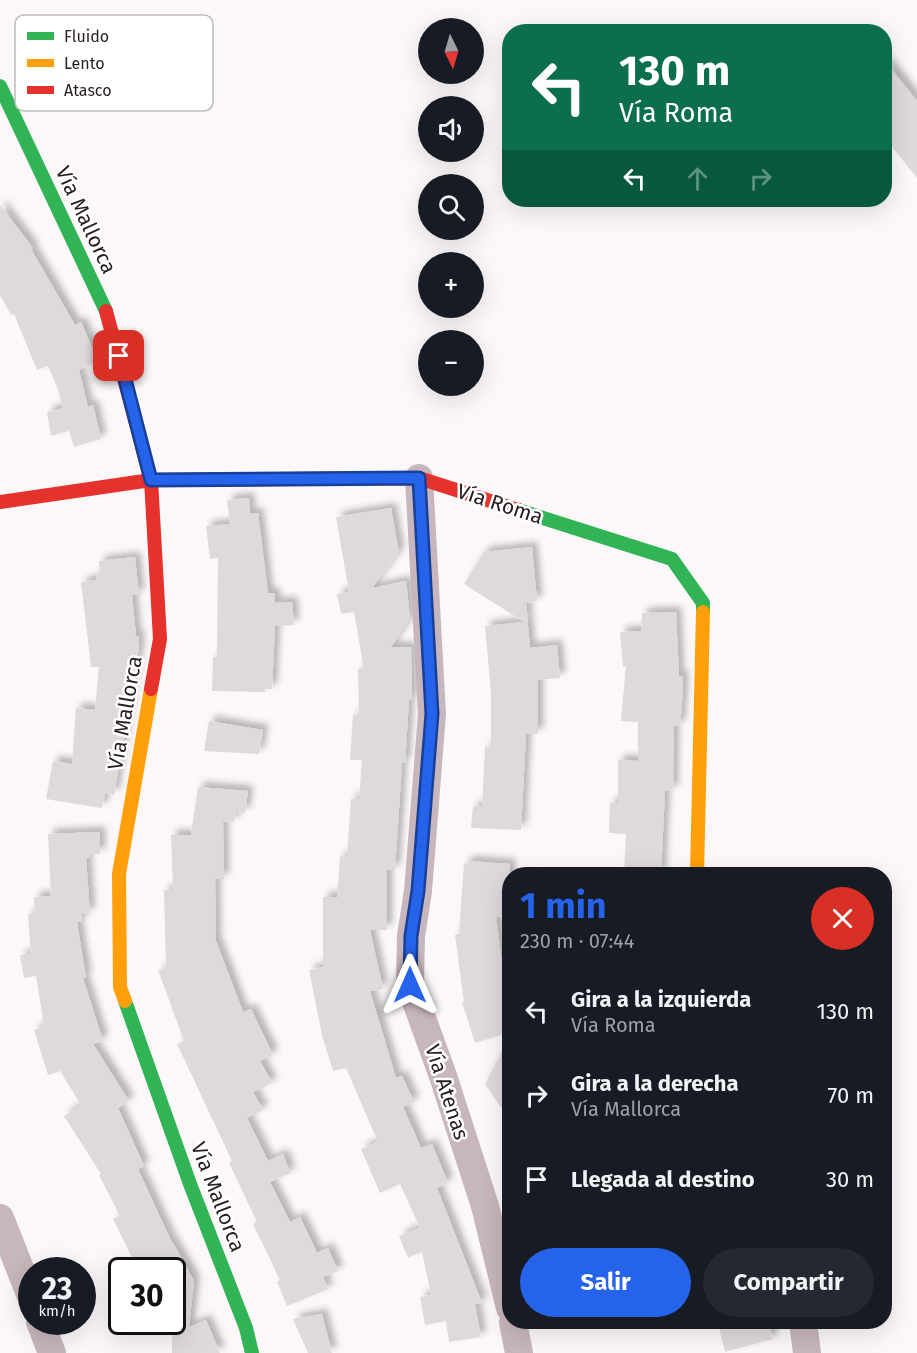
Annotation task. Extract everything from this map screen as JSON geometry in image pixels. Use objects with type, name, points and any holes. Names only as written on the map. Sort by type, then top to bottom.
[{"type":"street","name":"Vía Mallorca","points":[[0,86],[108,315],[151,480],[159,639],[119,874],[120,987],[190,1184],[246,1328],[252,1353]]},
{"type":"street","name":"Vía Roma","points":[[0,502],[151,480],[419,478],[672,559],[703,603],[697,867]]},
{"type":"street","name":"Vía Atenas","points":[[419,478],[432,714],[418,891],[411,936],[410,985],[443,1076],[484,1206],[502,1277]]},
{"type":"street","points":[[0,1218],[18,1264]]},
{"type":"street","points":[[514,1329],[519,1353]]},
{"type":"street","points":[[803,1329],[807,1353]]},
{"type":"street","points":[[45,1335],[52,1353]]},
{"type":"building","points":[[892,70],[917,101],[917,178],[892,147]]},
{"type":"building","points":[[0,205],[33,248],[31,249],[75,325],[81,322],[98,361],[79,370],[88,407],[93,405],[101,439],[74,447],[69,431],[51,436],[47,412],[63,408],[57,387],[48,366],[37,370],[14,314],[11,315],[0,295]]},
{"type":"building","points":[[249,498],[250,514],[258,513],[268,593],[275,593],[275,603],[292,602],[294,625],[275,626],[272,689],[265,689],[265,692],[212,691],[213,657],[217,657],[218,558],[210,559],[206,526],[230,524],[227,500]]},
{"type":"building","points":[[391,508],[399,552],[372,588],[406,581],[410,618],[391,647],[411,647],[412,700],[409,700],[405,763],[402,763],[395,870],[387,870],[387,930],[370,930],[383,989],[370,991],[396,1078],[402,1076],[414,1102],[403,1107],[421,1148],[432,1144],[448,1183],[437,1188],[482,1303],[475,1304],[481,1337],[449,1342],[446,1321],[425,1325],[420,1297],[431,1295],[422,1252],[408,1258],[399,1236],[420,1228],[400,1184],[380,1193],[361,1149],[378,1142],[346,1068],[333,1071],[322,1035],[309,970],[323,967],[323,897],[337,897],[340,856],[347,857],[351,799],[359,799],[362,760],[350,760],[353,715],[359,715],[358,669],[364,669],[354,612],[341,614],[337,594],[349,592],[336,517]]},
{"type":"building","points":[[532,547],[537,601],[526,603],[530,648],[557,645],[560,678],[538,680],[538,734],[526,734],[521,830],[471,828],[473,806],[482,807],[485,747],[491,748],[491,693],[485,626],[524,622],[464,584],[484,552]]},
{"type":"building","points":[[135,557],[139,595],[132,595],[139,648],[114,795],[105,793],[102,808],[46,799],[53,761],[72,764],[76,708],[95,710],[99,667],[91,667],[81,582],[96,580],[96,575],[100,574],[99,561]]},
{"type":"building","points":[[676,612],[679,676],[683,676],[680,726],[674,725],[673,791],[665,791],[661,867],[624,867],[626,834],[609,833],[610,803],[618,803],[618,760],[638,761],[638,722],[621,721],[626,666],[623,667],[620,632],[641,631],[642,613]]},
{"type":"building","points":[[209,721],[263,730],[259,754],[204,751]]},
{"type":"building","points":[[198,787],[248,791],[245,813],[236,812],[234,822],[223,821],[224,879],[215,879],[216,941],[243,1012],[251,1009],[273,1055],[260,1061],[272,1083],[253,1092],[263,1110],[247,1118],[268,1161],[283,1154],[290,1173],[270,1182],[290,1222],[300,1217],[317,1253],[328,1248],[338,1271],[323,1277],[328,1289],[287,1306],[277,1282],[280,1280],[253,1224],[257,1222],[229,1163],[232,1161],[177,1044],[184,1041],[158,970],[166,967],[164,890],[173,890],[171,835],[191,835]]},
{"type":"building","points":[[100,832],[100,854],[89,854],[90,858],[86,858],[90,913],[81,914],[82,922],[77,922],[86,978],[83,978],[103,1041],[93,1044],[129,1101],[118,1108],[144,1166],[138,1169],[181,1257],[132,1257],[113,1219],[120,1216],[99,1175],[101,1174],[64,1116],[81,1105],[60,1071],[48,1075],[34,1030],[44,1026],[36,976],[24,978],[20,955],[31,954],[28,914],[35,913],[34,897],[51,896],[48,834]]},
{"type":"building","points":[[468,861],[510,864],[510,867],[502,867],[502,916],[496,916],[502,964],[502,1035],[475,1043],[462,1002],[464,1002],[455,935],[459,934],[464,863],[468,864]]},
{"type":"building","points":[[502,1052],[502,1109],[485,1084]]},
{"type":"building","points":[[186,1266],[194,1281],[189,1327],[206,1320],[220,1353],[172,1353],[172,1335],[186,1335]]},
{"type":"building","points":[[322,1314],[332,1353],[308,1353],[293,1319]]},
{"type":"building","points":[[719,1329],[770,1329],[773,1339],[725,1352]]},
{"type":"traffic: fast","points":[[0,86],[106,311]]},
{"type":"traffic: fast","points":[[518,510],[672,559],[703,603],[703,612]]},
{"type":"traffic: fast","points":[[125,1001],[190,1184],[246,1328],[252,1353]]},
{"type":"traffic: slow","points":[[697,867],[703,612]]},
{"type":"traffic: slow","points":[[125,1001],[120,987],[119,874],[151,689]]},
{"type":"traffic: jam","points":[[106,311],[151,480],[160,639],[151,689]]},
{"type":"traffic: jam","points":[[0,502],[151,480],[419,478],[518,510]]},
{"type":"route","points":[[119,356],[151,480],[419,478],[432,714],[418,891],[411,936],[410,985]]}]
